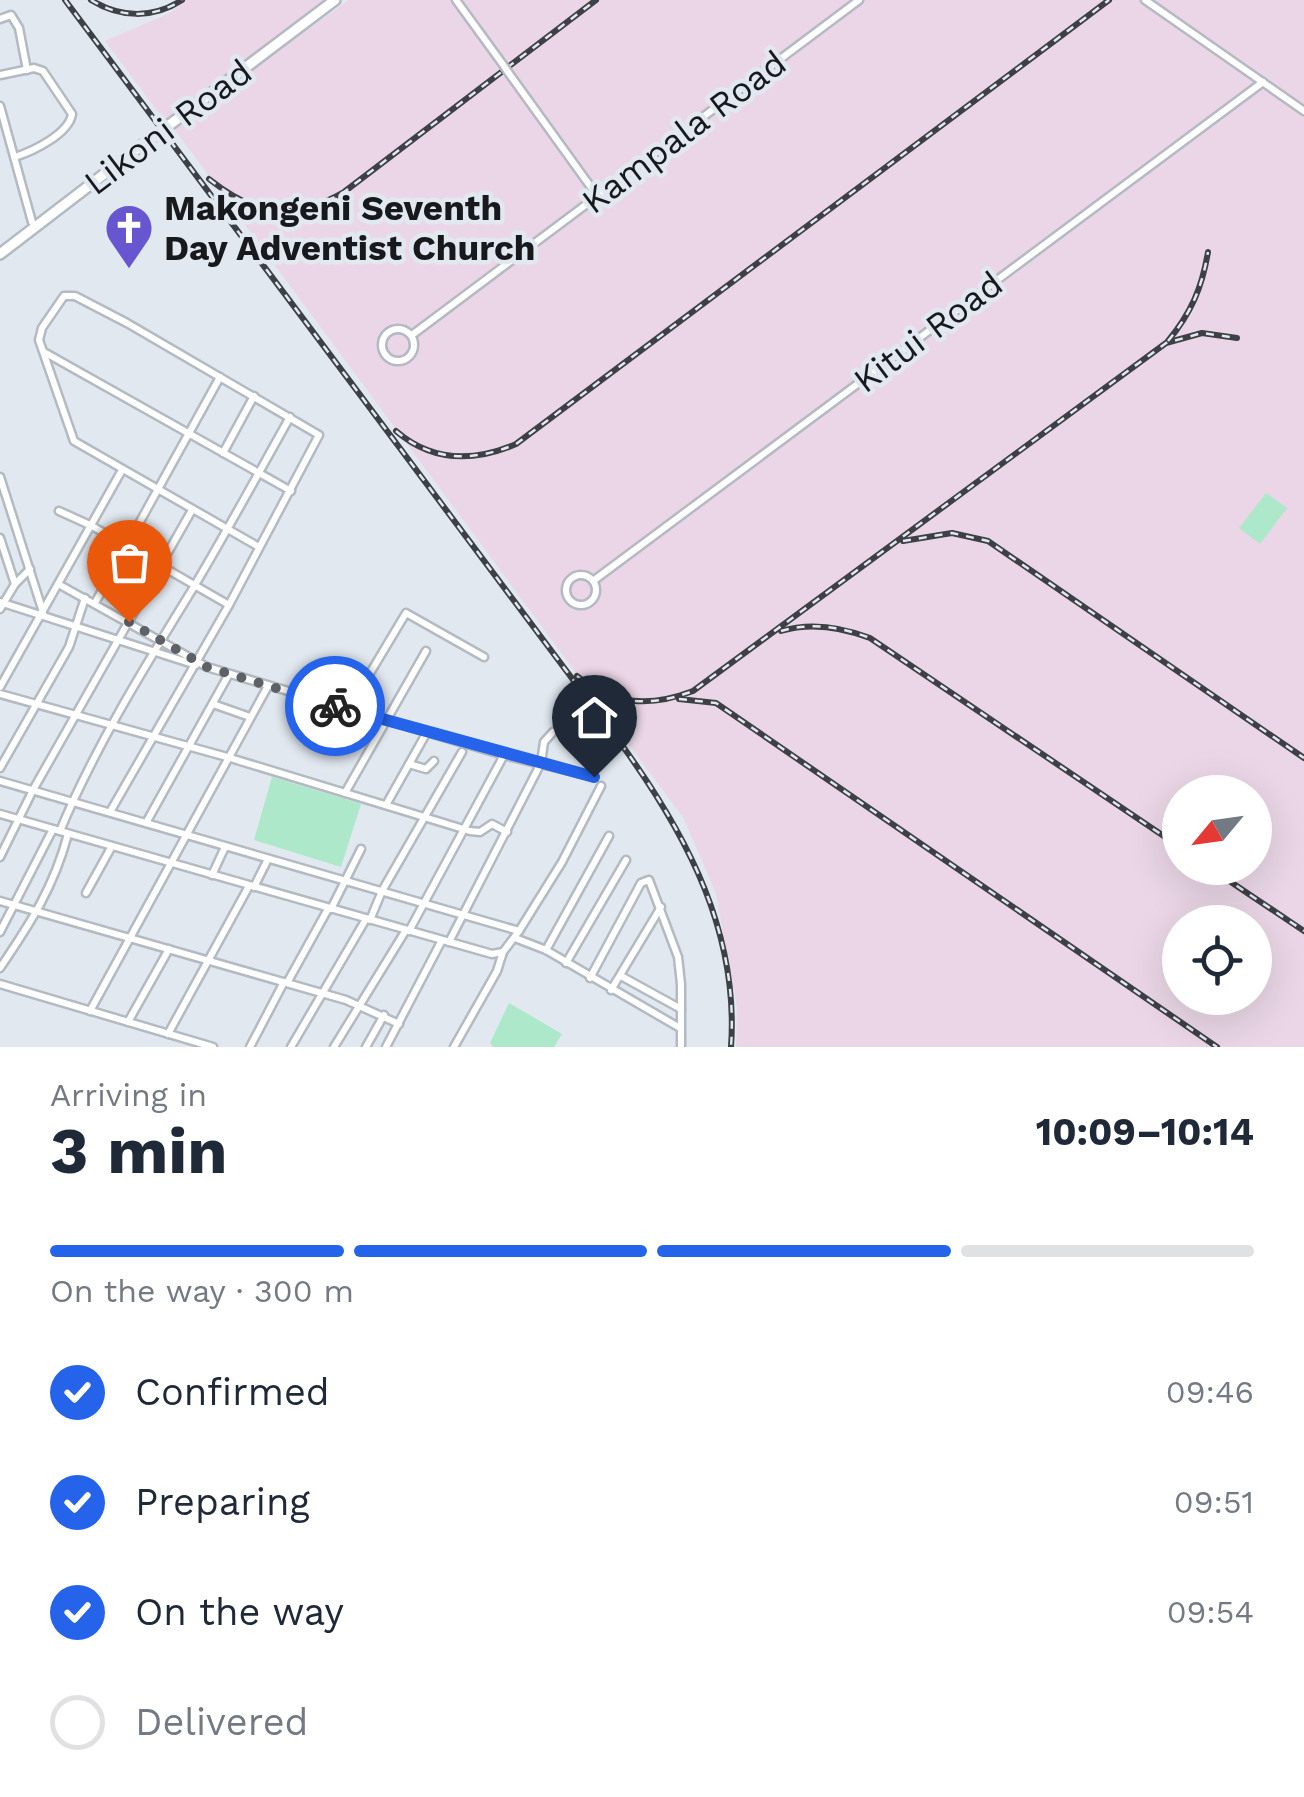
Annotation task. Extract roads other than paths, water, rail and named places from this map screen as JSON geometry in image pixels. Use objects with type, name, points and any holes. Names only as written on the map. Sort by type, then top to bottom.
[{"type":"street","name":"Likoni Road","points":[[0,250],[333,0]]},
{"type":"street","points":[[456,0],[598,197]]},
{"type":"street","name":"Kampala Road","points":[[412,335],[859,0]]},
{"type":"street","points":[[1144,0],[1304,111]]},
{"type":"street","points":[[0,19],[11,15],[17,23],[27,70]]},
{"type":"street","points":[[0,75],[34,68],[43,71],[71,110],[68,126],[15,157]]},
{"type":"street","name":"Kitui Road","points":[[593,582],[1263,82]]},
{"type":"street","points":[[0,109],[32,222]]},
{"type":"street","name":"Likoni Road","points":[[0,250],[32,222],[146,141]]},
{"type":"street","points":[[110,812],[229,605],[320,435],[127,323],[70,295],[62,298],[39,334],[72,438],[259,546]]},
{"type":"street","points":[[400,330],[412,335],[413,347],[408,357],[398,362],[387,358],[382,347],[389,332],[400,330]]},
{"type":"street","points":[[44,352],[291,491]]},
{"type":"street","points":[[94,603],[220,376]]},
{"type":"street","points":[[224,453],[254,396]]},
{"type":"street","points":[[0,932],[60,831],[152,652],[290,416]]},
{"type":"street","points":[[122,470],[0,690],[38,706],[477,832],[492,824],[508,832]]},
{"type":"street","points":[[0,478],[42,614]]},
{"type":"street","points":[[0,857],[33,790],[192,510]]},
{"type":"street","points":[[59,511],[229,605]]},
{"type":"street","points":[[0,538],[15,584]]},
{"type":"street","points":[[30,569],[1,605],[42,614],[78,630],[348,710],[594,777]]},
{"type":"street","points":[[582,575],[593,582],[596,591],[590,602],[580,605],[569,598],[566,590],[571,579],[582,575]]},
{"type":"street","points":[[60,585],[195,662]]},
{"type":"street","points":[[0,768],[78,630],[78,612],[85,598]]},
{"type":"street","points":[[348,710],[406,613],[484,657]]},
{"type":"street","points":[[346,793],[426,651]]},
{"type":"street","points":[[146,823],[229,674]]},
{"type":"street","points":[[90,1010],[268,686]]},
{"type":"street","points":[[213,704],[250,717]]},
{"type":"street","points":[[386,805],[427,732]]},
{"type":"street","points":[[386,1047],[508,832],[541,763],[542,748],[553,732]]},
{"type":"street","points":[[291,1047],[462,752]]},
{"type":"street","points":[[334,1047],[408,931],[504,755]]},
{"type":"street","points":[[409,764],[426,769],[434,761]]},
{"type":"street","points":[[0,781],[517,934],[681,1029]]},
{"type":"street","points":[[454,1047],[497,972],[502,952],[562,862],[601,786]]},
{"type":"street","points":[[0,814],[408,931],[492,954],[502,952]]},
{"type":"street","points":[[0,968],[12,955],[57,874],[60,831]]},
{"type":"street","points":[[546,950],[609,836]]},
{"type":"street","points":[[86,893],[112,846]]},
{"type":"street","points":[[212,875],[225,848]]},
{"type":"street","points":[[250,1047],[361,849]]},
{"type":"street","points":[[168,1034],[268,859]]},
{"type":"street","points":[[566,963],[626,860]]},
{"type":"street","points":[[590,978],[644,880],[652,884],[680,967],[681,1047]]},
{"type":"street","points":[[0,900],[320,992],[358,1004],[399,1024]]},
{"type":"street","points":[[611,990],[661,906]]},
{"type":"street","points":[[128,1022],[169,949]]},
{"type":"street","points":[[620,976],[681,1008]]},
{"type":"street","points":[[0,984],[214,1047]]},
{"type":"street","points":[[366,1047],[384,1015]]},
{"type":"railway","points":[[65,0],[624,748],[669,816],[718,926],[727,965],[731,1047]]},
{"type":"railway","points":[[91,0],[113,10],[136,14],[160,11],[182,0]]},
{"type":"railway","points":[[209,179],[242,201],[274,211],[325,202],[344,192],[596,0]]},
{"type":"railway","points":[[396,431],[424,449],[454,456],[485,454],[516,444],[1109,0]]},
{"type":"railway","points":[[1168,341],[1194,300],[1208,252]]},
{"type":"railway","points":[[577,676],[605,693],[633,701],[662,700],[693,691],[1166,343],[1202,333],[1237,338]]},
{"type":"railway","points":[[903,541],[952,533],[988,541],[1304,758]]},
{"type":"railway","points":[[781,631],[826,627],[870,638],[1162,835]]},
{"type":"railway","points":[[679,699],[716,703],[1217,1047]]},
{"type":"railway","points":[[1235,885],[1304,931]]},
{"type":"place","name":"Makongeni Seventh Day Adventist Church","points":[[129,270]]}]
